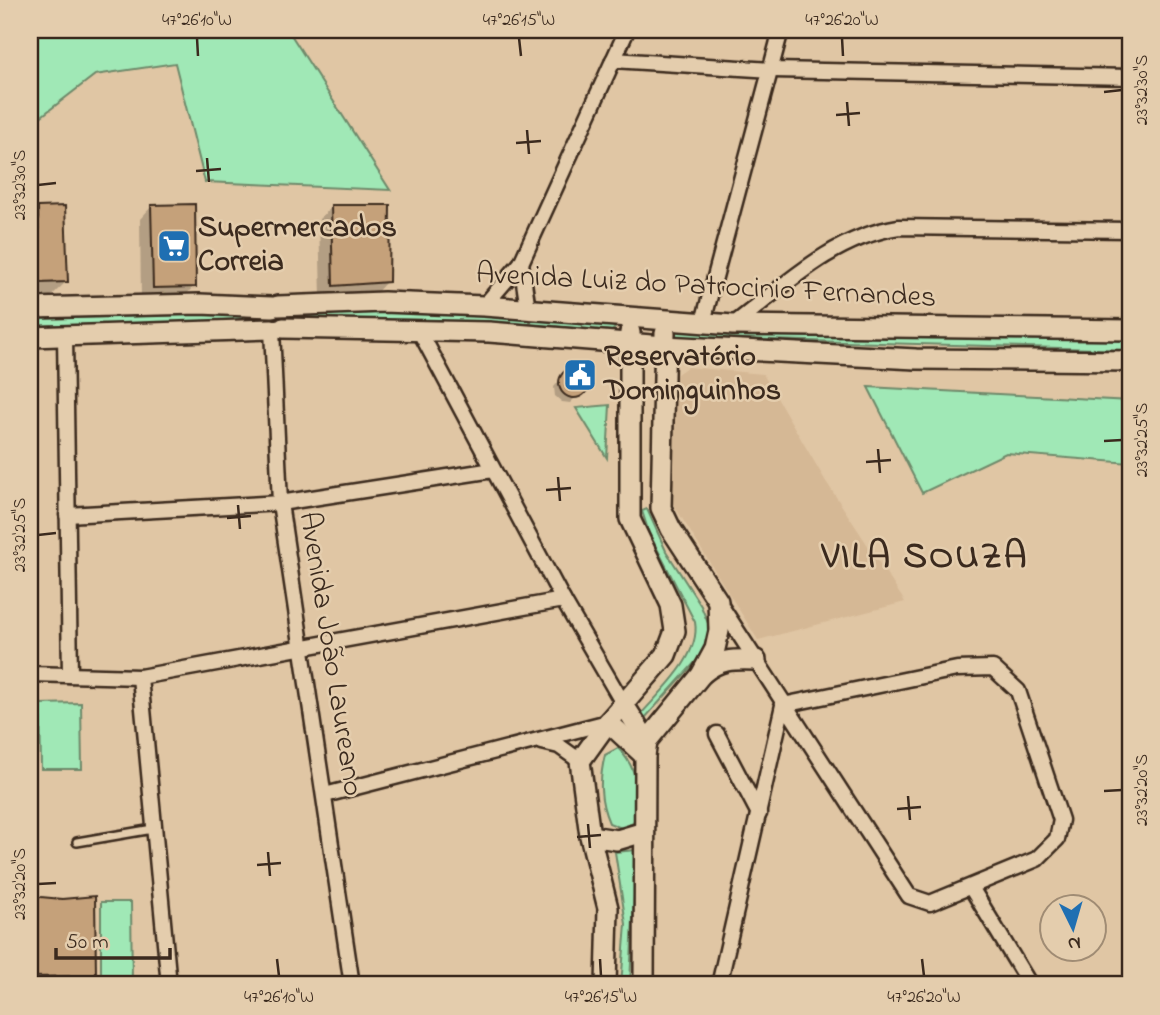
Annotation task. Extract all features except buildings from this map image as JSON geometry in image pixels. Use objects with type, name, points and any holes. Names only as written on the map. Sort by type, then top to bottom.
[{"type":"main road","name":"Avenida Luiz do Patrocinio Fernandes","points":[[30,308],[200,304],[275,307],[384,302],[484,306],[733,325],[1130,330]]},
{"type":"main road","points":[[275,307],[288,314],[288,322],[277,328]]},
{"type":"main road","points":[[606,985],[608,908],[590,836],[580,761],[608,722],[666,654],[675,631],[671,605],[631,519],[628,441],[631,317]]},
{"type":"main road","points":[[646,749],[701,675],[715,649],[719,631],[718,601],[671,529],[661,508],[660,441],[665,320]]},
{"type":"main road","name":"Avenida Luiz do Patrocinio Fernandes","points":[[30,337],[277,328],[419,330],[916,359],[1130,361]]},
{"type":"main road","points":[[628,441],[660,441]]},
{"type":"main road","points":[[701,675],[713,664],[728,659],[756,660]]},
{"type":"main road","points":[[624,705],[646,749],[644,985]]},
{"type":"main road","points":[[608,722],[646,749]]},
{"type":"main road","points":[[590,836],[617,840],[644,832]]},
{"type":"street","points":[[484,306],[521,263],[626,30]]},
{"type":"street","points":[[703,322],[773,70],[781,30]]},
{"type":"street","points":[[613,60],[773,70],[1130,77]]},
{"type":"street","points":[[733,325],[836,247],[871,232],[899,228],[1130,230]]},
{"type":"street","points":[[521,263],[528,309]]},
{"type":"street","name":"Avenida João Laureano","points":[[277,328],[280,503],[352,985]]},
{"type":"street","points":[[419,330],[563,600],[624,705]]},
{"type":"street","points":[[65,337],[70,675]]},
{"type":"street","points":[[67,515],[280,503],[493,470]]},
{"type":"street","points":[[30,674],[140,677],[563,600]]},
{"type":"street","points":[[718,601],[783,705],[909,896],[930,903],[972,888],[1037,859],[1057,839],[1061,820],[1018,691],[993,668],[957,668],[783,705]]},
{"type":"street","points":[[140,677],[169,985]]},
{"type":"street","points":[[719,985],[783,705]]},
{"type":"street","points":[[325,795],[608,722]]},
{"type":"street","points":[[717,734],[759,814]]},
{"type":"street","points":[[537,741],[559,746],[580,761]]},
{"type":"street","points":[[972,888],[1030,985]]},
{"type":"lane","points":[[78,842],[153,828]]},
{"type":"shaded area","points":[[687,367],[763,374],[825,480],[905,602],[758,640],[670,499],[674,382],[677,374]]},
{"type":"green space","points":[[30,30],[288,30],[390,190],[205,182],[175,63],[95,75],[30,125]]},
{"type":"green space","points":[[389,309],[616,322],[617,326],[612,331],[499,322],[294,321],[292,318],[294,314]]},
{"type":"green space","points":[[253,313],[256,317],[254,321],[30,326],[30,319]]},
{"type":"green space","points":[[670,324],[1130,336],[1130,350],[669,337]]},
{"type":"green space","points":[[868,387],[1130,401],[1130,463],[1006,453],[922,493]]},
{"type":"green space","points":[[610,405],[607,458],[576,408]]},
{"type":"green space","points":[[647,509],[666,551],[701,606],[712,633],[707,649],[645,718],[641,714],[678,672],[692,647],[695,635],[695,622],[649,533],[642,511]]},
{"type":"green space","points":[[81,703],[82,769],[41,769],[40,704]]},
{"type":"green space","points":[[618,748],[630,765],[636,781],[635,820],[624,829],[609,823],[601,789],[605,755]]},
{"type":"green space","points":[[636,850],[630,985],[621,985],[626,924],[615,852]]},
{"type":"green space","points":[[101,902],[131,902],[132,984],[101,984]]},
{"type":"place","name":"Supermercados Correia","points":[[174,246]]},
{"type":"place","name":"Reservatório Dominguinhos","points":[[580,375]]},
{"type":"district","name":"VILA SOUZA","points":[[925,558]]}]
